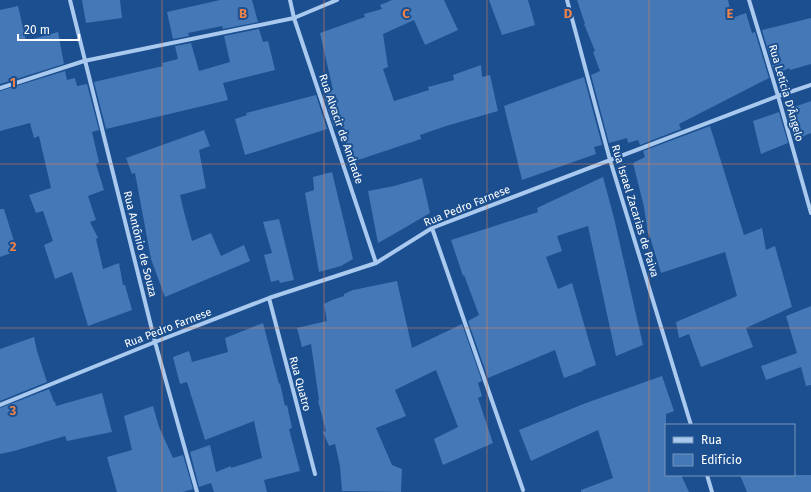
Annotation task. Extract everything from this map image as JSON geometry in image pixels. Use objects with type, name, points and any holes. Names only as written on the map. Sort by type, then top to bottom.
[{"type":"street","name":"Rua Antônio de Souza","points":[[70,0],[155,342],[197,492]]},
{"type":"street","name":"Rua Alvacir de Andrade","points":[[290,0],[294,18],[376,263]]},
{"type":"street","points":[[0,88],[84,61],[294,18],[337,0]]},
{"type":"street","name":"Rua Israel Zacarias de Paiva","points":[[567,0],[610,160],[692,424]]},
{"type":"street","name":"Rua Letícia D'Ângelo","points":[[749,0],[811,213]]},
{"type":"street","name":"Rua Pedro Farnese","points":[[0,405],[155,342],[269,298],[376,263],[432,228],[811,84]]},
{"type":"street","points":[[432,228],[523,490]]},
{"type":"street","name":"Rua Quatro","points":[[269,298],[315,474]]},
{"type":"street","points":[[707,476],[712,492]]},
{"type":"building","points":[[82,0],[120,0],[122,18],[86,23]]},
{"type":"building","points":[[220,0],[252,0],[258,22],[223,29],[222,26],[188,33],[189,36],[173,39],[167,12]]},
{"type":"building","points":[[392,0],[444,0],[458,30],[425,45],[414,20],[383,34],[388,67],[383,69],[394,101],[429,90],[428,87],[454,80],[453,75],[481,65],[482,77],[490,75],[498,111],[420,135],[421,139],[352,162],[341,125],[334,127],[323,93],[333,90],[320,33],[365,17],[364,14],[382,9],[380,5]]},
{"type":"building","points":[[489,0],[528,0],[535,25],[502,35]]},
{"type":"building","points":[[577,0],[728,0],[732,18],[746,13],[752,33],[755,32],[769,78],[679,124],[681,129],[640,145],[638,140],[628,143],[627,138],[609,143],[591,75],[600,71],[593,52],[595,51],[584,24]]},
{"type":"building","points":[[18,6],[26,41],[58,32],[64,64],[0,84],[0,10]]},
{"type":"building","points":[[811,18],[811,64],[790,70],[789,68],[775,75],[762,30]]},
{"type":"building","points":[[259,29],[263,42],[268,41],[275,70],[223,83],[228,100],[106,129],[94,82],[163,66],[162,63],[178,59],[175,46],[191,43],[199,71],[230,62],[224,36]]},
{"type":"building","points":[[65,71],[67,80],[75,78],[77,86],[87,84],[99,130],[92,132],[99,162],[96,164],[104,190],[88,196],[96,220],[90,222],[98,238],[96,239],[103,269],[119,263],[123,285],[125,285],[132,310],[88,326],[72,272],[55,279],[44,245],[53,241],[43,211],[36,213],[29,195],[51,188],[39,136],[34,138],[30,123],[0,131],[0,91]]},
{"type":"building","points":[[584,77],[602,145],[594,147],[596,154],[522,180],[504,106]]},
{"type":"building","points":[[316,95],[327,129],[245,155],[235,119],[247,115],[246,113]]},
{"type":"building","points":[[811,101],[811,133],[794,140],[786,110]]},
{"type":"building","points":[[779,112],[788,143],[761,154],[753,121]]},
{"type":"building","points":[[710,126],[744,235],[762,228],[766,250],[775,246],[792,307],[746,328],[753,347],[701,367],[689,334],[679,338],[676,322],[737,296],[725,252],[661,273],[648,234],[644,207],[633,163],[645,157],[643,151]]},
{"type":"building","points":[[204,130],[210,146],[199,150],[206,188],[180,195],[192,241],[211,233],[221,256],[244,245],[250,261],[165,297],[151,259],[135,173],[132,174],[126,158]]},
{"type":"building","points":[[332,172],[353,259],[341,266],[319,272],[305,193],[314,190],[313,177]]},
{"type":"building","points":[[603,177],[614,218],[643,345],[616,356],[588,226],[557,236],[562,251],[546,257],[558,289],[572,283],[596,365],[564,378],[555,350],[488,378],[468,321],[479,315],[464,275],[463,276],[451,240],[538,212],[537,208]]},
{"type":"building","points":[[422,178],[430,213],[378,243],[368,191],[394,186]]},
{"type":"building","points":[[0,209],[4,209],[17,251],[0,257]]},
{"type":"building","points":[[279,219],[294,280],[280,283],[279,280],[271,282],[264,255],[272,253],[263,222]]},
{"type":"building","points":[[397,281],[412,348],[462,324],[482,381],[478,383],[482,396],[478,398],[493,443],[443,465],[434,439],[458,427],[436,370],[395,390],[406,416],[376,428],[392,465],[402,469],[401,492],[342,491],[340,466],[335,444],[329,446],[323,432],[326,431],[318,401],[311,344],[302,347],[297,328],[327,321],[324,304],[344,296],[344,294],[353,290]]},
{"type":"building","points":[[811,306],[811,385],[806,386],[801,367],[766,380],[761,366],[797,353],[786,316]]},
{"type":"building","points":[[263,323],[285,406],[287,405],[292,428],[289,429],[300,471],[264,480],[267,492],[214,492],[211,483],[199,487],[190,452],[210,445],[216,472],[231,466],[231,468],[262,458],[254,421],[205,440],[187,382],[180,384],[173,357],[189,351],[192,362],[228,352],[225,338]]},
{"type":"building","points":[[34,337],[47,382],[0,401],[0,349]]},
{"type":"building","points":[[662,376],[674,411],[666,414],[665,476],[681,476],[689,492],[581,492],[581,490],[613,478],[598,430],[531,461],[519,430],[586,403]]},
{"type":"building","points":[[49,389],[56,406],[102,393],[112,432],[67,441],[65,436],[0,454],[0,408]]},
{"type":"building","points":[[153,406],[159,427],[173,458],[183,455],[193,489],[183,492],[117,492],[107,457],[132,450],[124,416]]},
{"type":"building","points":[[811,475],[811,492],[747,492],[740,476]]}]
